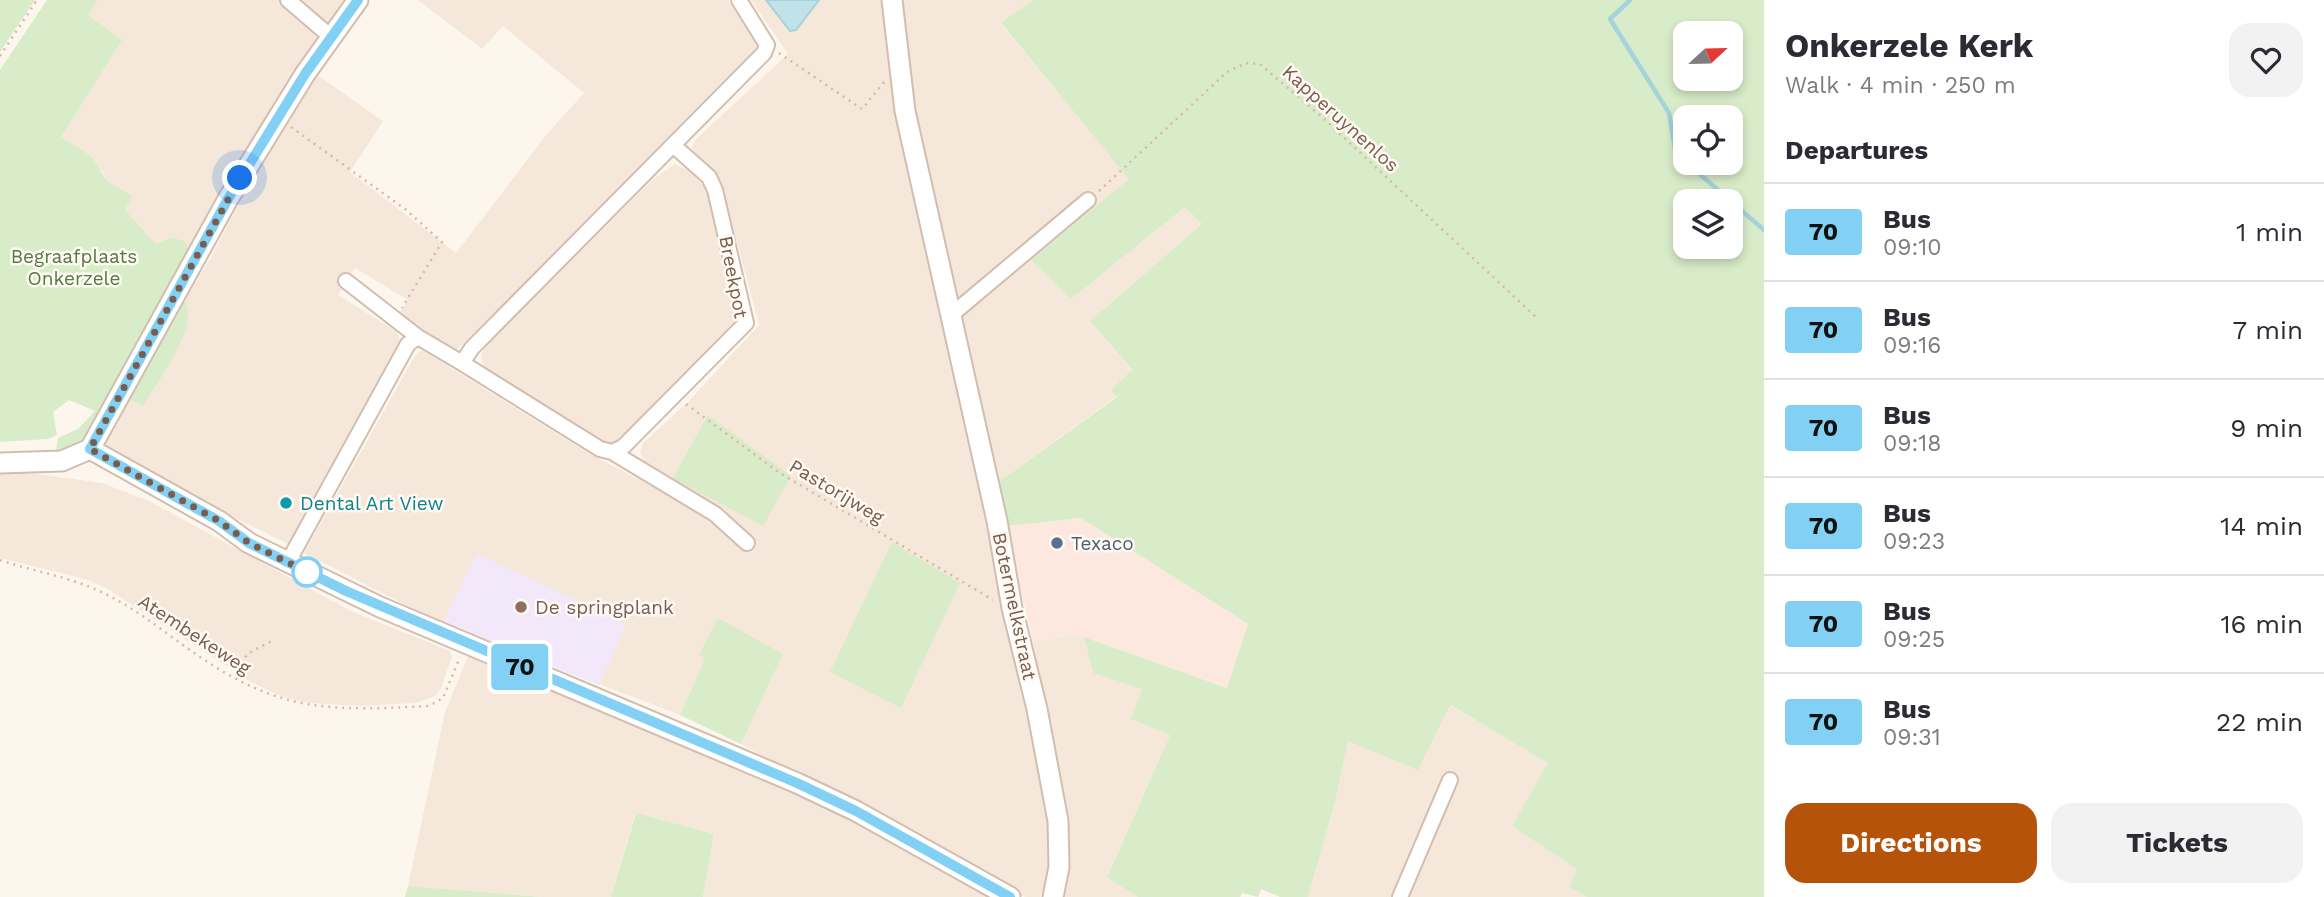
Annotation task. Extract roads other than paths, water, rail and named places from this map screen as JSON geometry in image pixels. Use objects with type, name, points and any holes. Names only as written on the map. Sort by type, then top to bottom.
[{"type":"street","points":[[288,0],[331,37]]},
{"type":"street","points":[[0,463],[62,461],[90,449],[228,199],[277,117],[358,0]]},
{"type":"street","points":[[462,363],[472,348],[538,280],[764,53],[767,45],[738,0]]},
{"type":"street","name":"Botermelkstraat","points":[[892,0],[905,111],[997,521],[1012,608],[1038,709],[1058,821],[1059,867],[1053,897]]},
{"type":"street","name":"Breekpot","points":[[612,452],[624,447],[746,323],[715,190],[709,177],[674,146]]},
{"type":"street","points":[[950,316],[1088,201]]},
{"type":"street","points":[[346,281],[394,321],[418,337],[600,449],[612,452],[715,514],[747,543]]},
{"type":"street","points":[[288,562],[408,344],[418,337]]},
{"type":"street","points":[[90,449],[288,562],[380,607],[797,783],[856,811],[1010,897]]},
{"type":"street","points":[[1400,897],[1450,780]]},
{"type":"water","points":[[766,0],[819,0],[796,30],[790,31]]},
{"type":"waterway","points":[[1630,0],[1610,19],[1669,113],[1673,137]]},
{"type":"waterway","points":[[1701,175],[1764,230]]},
{"type":"place","name":"Dental Art View","points":[[286,503]]},
{"type":"place","name":"Texaco","points":[[1057,543]]},
{"type":"place","name":"De springplank","points":[[521,607]]},
{"type":"park label","name":"Begraafplaats Onkerzele","points":[[74,267]]}]
